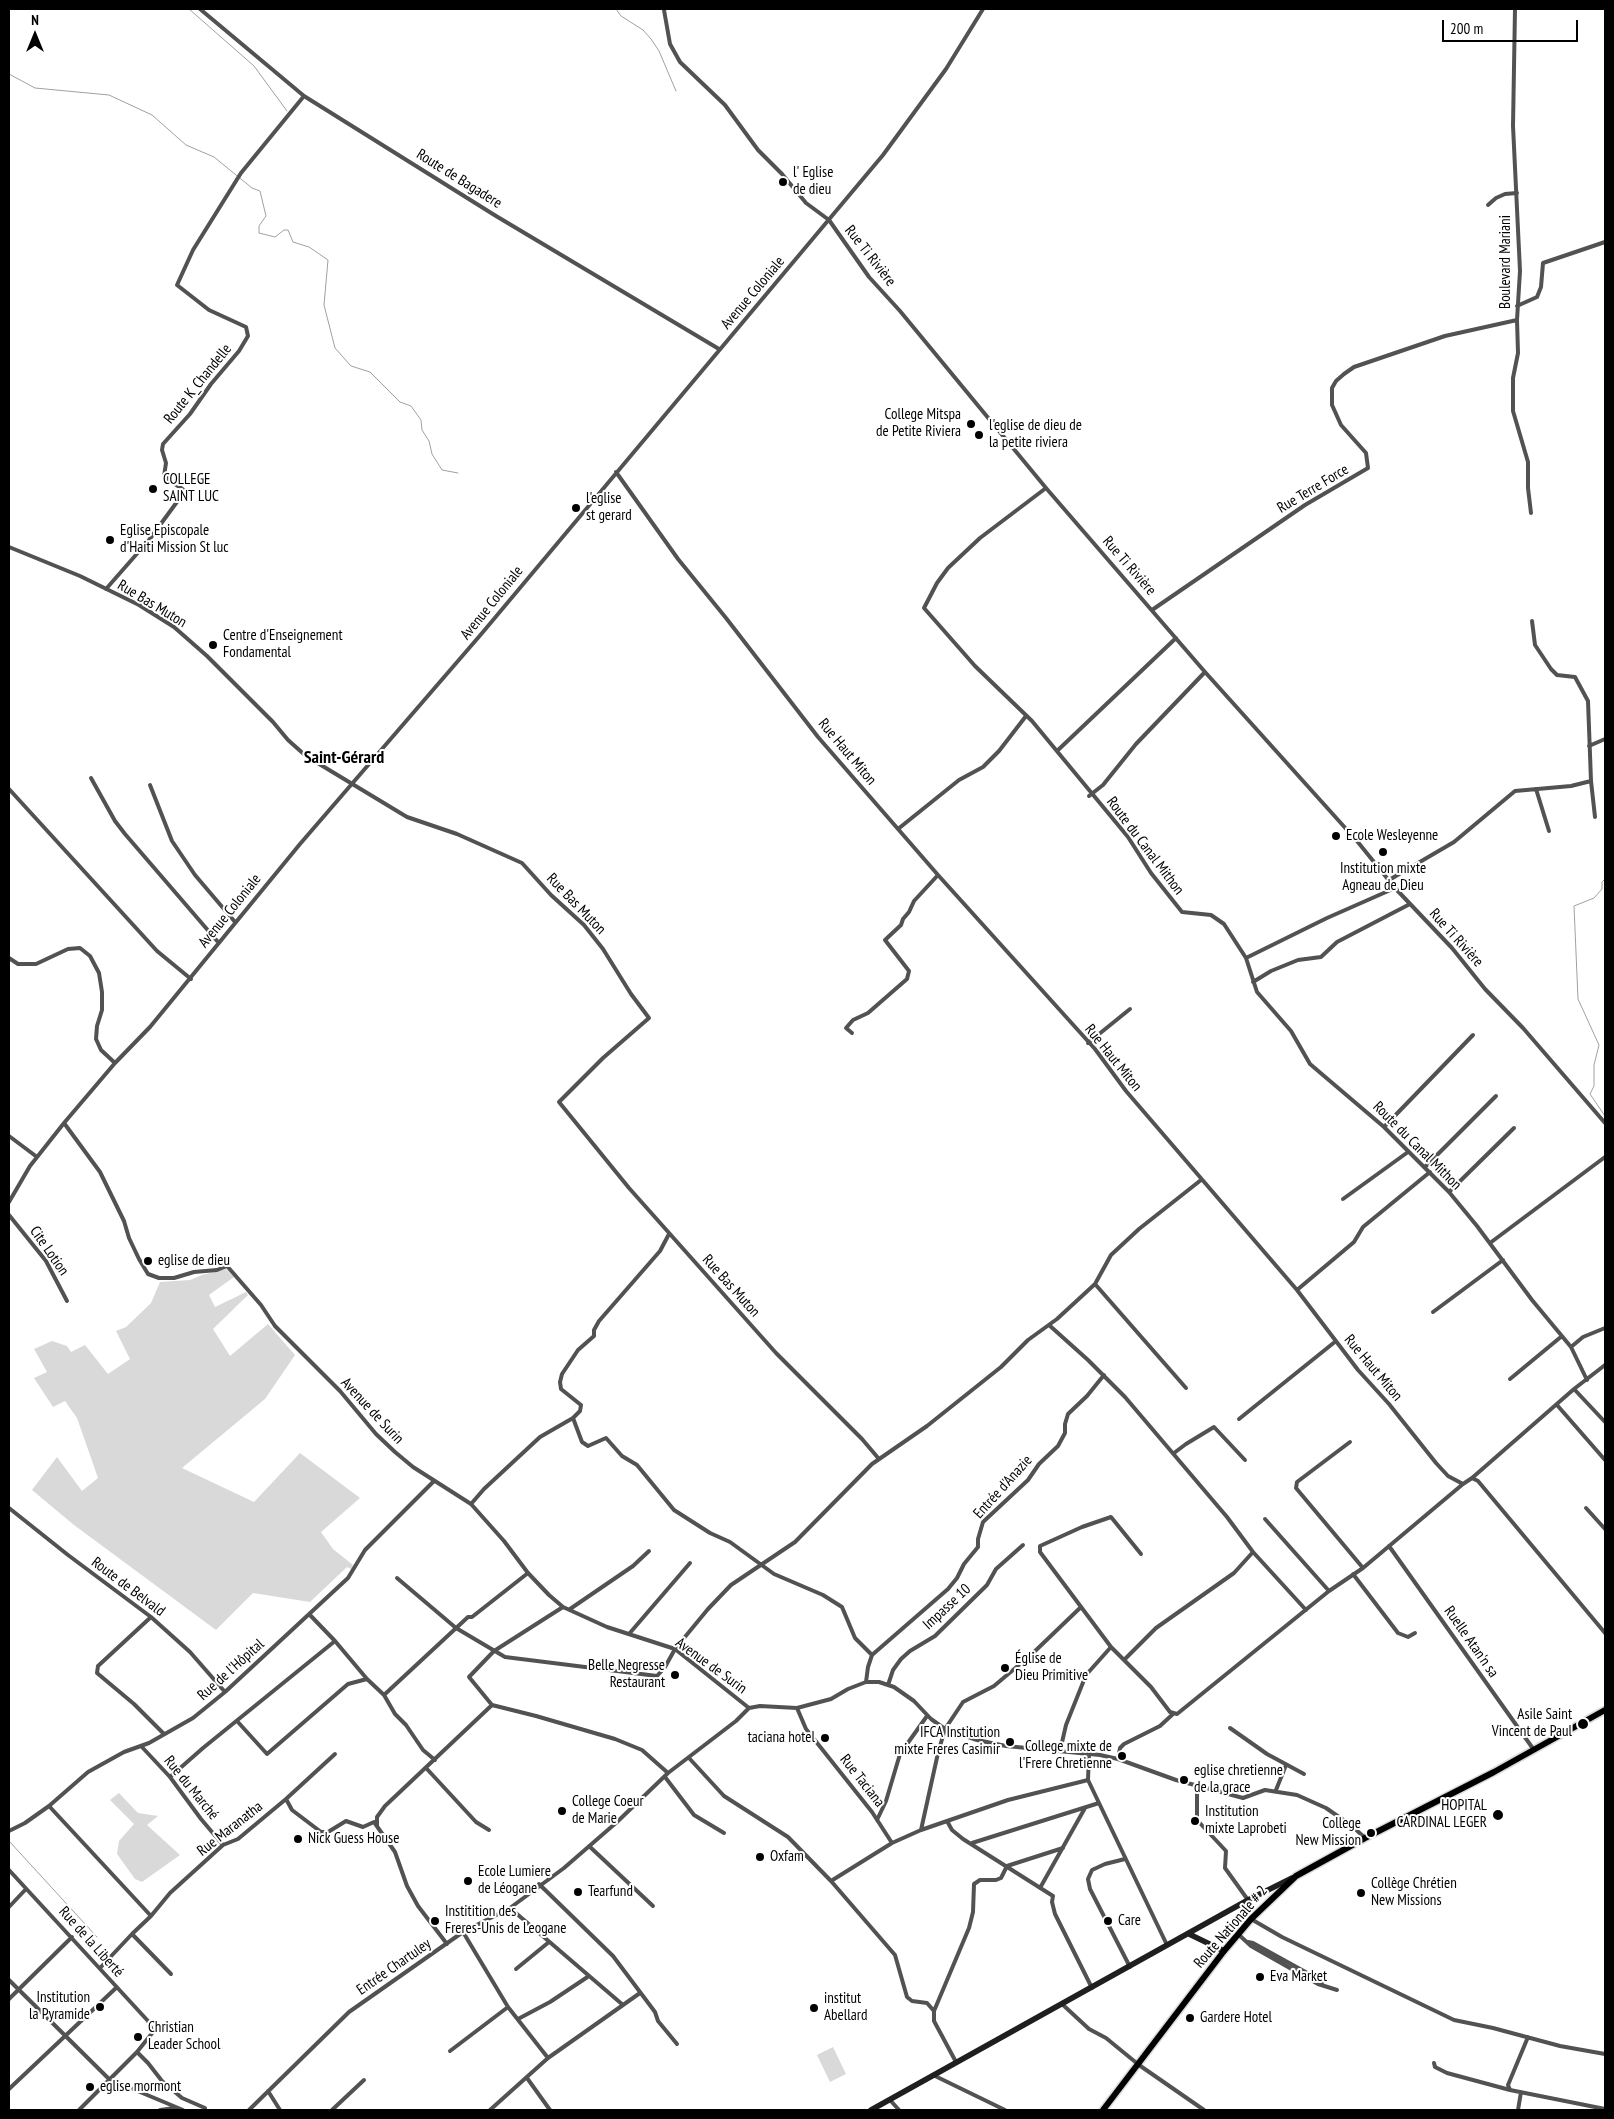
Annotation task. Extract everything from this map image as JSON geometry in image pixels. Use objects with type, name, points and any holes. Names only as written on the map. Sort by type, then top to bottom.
[{"type":"main road","name":"Route Nationale # 2","points":[[1103,2110],[1238,1934],[1296,1876],[1364,1838],[1534,1750],[1605,1710]]},
{"type":"main road","points":[[871,2110],[1248,1900],[1296,1876]]},
{"type":"main road","points":[[1189,1934],[1224,1951]]},
{"type":"street","name":"Route de Bagadere","points":[[200,9],[304,96],[496,216],[720,349]]},
{"type":"street","name":"Avenue Coloniale","points":[[9,1202],[23,1177],[64,1123],[191,979],[218,942],[483,632],[883,155],[946,69],[983,9]]},
{"type":"street","name":"Boulevard Mariani","points":[[1515,9],[1513,126],[1520,271],[1517,320],[1518,353],[1513,378],[1513,410],[1528,462],[1528,488],[1532,513]]},
{"type":"street","name":"Rue Ti Rivière","points":[[664,10],[670,44],[680,62],[725,105],[758,150],[806,202],[829,220],[870,277],[1046,488],[1395,888],[1452,948],[1485,989],[1522,1028],[1605,1123]]},
{"type":"street","name":"Route K_Chandelle","points":[[106,589],[149,540],[185,491],[164,476],[166,463],[162,450],[164,444],[190,414],[211,384],[246,341],[248,331],[246,327],[209,310],[177,286],[192,250],[241,173],[304,96]]},
{"type":"street","points":[[1488,206],[1496,198],[1505,194],[1517,193]]},
{"type":"street","points":[[1518,306],[1537,297],[1541,287],[1543,263],[1605,242]]},
{"type":"street","name":"Rue Terre Force","points":[[1152,610],[1305,505],[1368,468],[1366,453],[1341,425],[1332,405],[1332,388],[1336,381],[1344,374],[1354,367],[1445,336],[1517,320]]},
{"type":"street","name":"Rue Haut Miton","points":[[616,472],[678,559],[787,698],[938,875],[1088,1042],[1126,1091],[1201,1180],[1297,1290],[1336,1341],[1436,1463],[1448,1476],[1464,1484]]},
{"type":"street","name":"Route du Canal Mithon","points":[[1046,488],[980,538],[941,576],[923,605],[924,608],[975,666],[1026,716],[1057,751],[1091,795],[1128,837],[1151,873],[1182,912],[1204,914],[1220,920],[1246,958],[1257,992],[1291,1030],[1310,1064],[1384,1127],[1449,1192],[1571,1347],[1587,1380]]},
{"type":"street","name":"Rue Bas Muton","points":[[9,547],[80,576],[139,605],[174,627],[227,676],[273,722],[288,740],[306,756],[407,817],[457,834],[522,863],[551,895],[584,925],[603,948],[631,994],[649,1018],[603,1058],[559,1102],[669,1234],[776,1352],[857,1433],[879,1459]]},
{"type":"street","points":[[1532,621],[1535,645],[1551,669],[1557,675],[1575,676],[1588,701],[1591,782],[1595,817]]},
{"type":"street","points":[[1057,751],[1176,638]]},
{"type":"street","points":[[1091,795],[1110,777],[1136,744],[1205,672]]},
{"type":"street","points":[[898,829],[951,786],[986,763],[999,751],[1026,716]]},
{"type":"street","points":[[1589,746],[1605,739]]},
{"type":"street","points":[[91,778],[115,822],[218,942]]},
{"type":"street","points":[[1389,880],[1454,842],[1511,793],[1591,782]]},
{"type":"street","points":[[150,785],[172,842],[195,875],[235,922]]},
{"type":"street","points":[[9,789],[157,951],[191,979]]},
{"type":"street","points":[[1536,789],[1549,831]]},
{"type":"street","points":[[852,1033],[846,1028],[853,1020],[868,1013],[907,979],[910,971],[885,940],[901,925],[903,919],[910,912],[914,901],[938,875]]},
{"type":"street","points":[[1246,958],[1327,918],[1395,888]]},
{"type":"street","points":[[1253,982],[1271,971],[1298,960],[1321,957],[1337,942],[1410,904]]},
{"type":"street","points":[[9,958],[18,964],[36,964],[68,949],[80,948],[90,956],[99,973],[102,992],[102,1010],[97,1026],[96,1039],[101,1050],[115,1063]]},
{"type":"street","points":[[1088,1042],[1130,1010]]},
{"type":"street","points":[[1384,1127],[1473,1035]]},
{"type":"street","points":[[1425,1167],[1496,1096]]},
{"type":"street","name":"Avenue de Surin","points":[[64,1123],[100,1172],[124,1221],[129,1238],[148,1274],[158,1278],[174,1278],[194,1272],[217,1270],[227,1266],[261,1305],[275,1326],[340,1391],[376,1434],[394,1452],[434,1481],[471,1504],[504,1541],[528,1573],[563,1607],[607,1627],[675,1649],[749,1708]]},
{"type":"street","points":[[1449,1192],[1514,1128]]},
{"type":"street","points":[[9,1136],[37,1157]]},
{"type":"street","points":[[1343,1199],[1408,1152]]},
{"type":"street","points":[[1490,1243],[1605,1157]]},
{"type":"street","points":[[1297,1290],[1354,1242],[1363,1226],[1430,1172]]},
{"type":"street","points":[[397,1578],[456,1628],[505,1657],[657,1676],[665,1667],[675,1649],[708,1609],[731,1586],[795,1542],[879,1459],[927,1426],[1001,1368],[1028,1340],[1049,1325],[1095,1284],[1111,1255],[1139,1229],[1201,1180]]},
{"type":"street","name":"Cite Lotion","points":[[9,1215],[46,1261],[67,1301]]},
{"type":"street","points":[[471,1504],[484,1489],[540,1437],[573,1418],[580,1410],[581,1405],[561,1389],[562,1374],[578,1350],[594,1336],[594,1330],[599,1321],[660,1251],[669,1234]]},
{"type":"street","points":[[1433,1312],[1503,1260]]},
{"type":"street","points":[[1095,1284],[1186,1388]]},
{"type":"street","points":[[1049,1325],[1104,1375],[1174,1453],[1227,1517],[1253,1552],[1306,1610]]},
{"type":"street","points":[[1571,1347],[1583,1336],[1605,1328]]},
{"type":"street","points":[[1510,1378],[1562,1336]]},
{"type":"street","points":[[1239,1419],[1336,1341]]},
{"type":"street","points":[[1118,1758],[1120,1748],[1124,1744],[1160,1726],[1173,1714],[1181,1712],[1329,1591],[1389,1546],[1472,1478],[1574,1389],[1605,1365]]},
{"type":"street","name":"Entrée d'Anazie","points":[[872,1655],[948,1589],[957,1578],[964,1564],[978,1547],[980,1529],[983,1522],[1028,1480],[1039,1464],[1058,1446],[1065,1433],[1068,1414],[1087,1396],[1104,1375]]},
{"type":"street","points":[[1574,1389],[1605,1422]]},
{"type":"street","points":[[1557,1405],[1605,1460]]},
{"type":"street","points":[[573,1418],[582,1442],[588,1446],[606,1438],[622,1456],[637,1465],[674,1510],[696,1522],[710,1534],[730,1542],[762,1563],[774,1574],[823,1595],[842,1607],[856,1638],[872,1655],[866,1682]]},
{"type":"street","points":[[1174,1453],[1214,1427],[1245,1460]]},
{"type":"street","points":[[1350,1442],[1297,1482],[1296,1488],[1362,1568]]},
{"type":"street","points":[[1472,1478],[1478,1481],[1499,1504],[1605,1633]]},
{"type":"street","name":"Rue de l'Hôpital","points":[[9,1831],[25,1823],[48,1806],[88,1772],[193,1718],[225,1692],[348,1578],[365,1550],[434,1481]]},
{"type":"street","name":"Route de Belvald","points":[[9,1508],[150,1617],[190,1652],[225,1692]]},
{"type":"street","points":[[1586,1508],[1605,1529]]},
{"type":"street","points":[[1141,1554],[1111,1516],[1040,1546],[1040,1552],[1111,1647],[1152,1687],[1173,1714]]},
{"type":"street","points":[[1265,1519],[1329,1591]]},
{"type":"street","name":"Impasse 10","points":[[888,1685],[893,1670],[901,1659],[910,1651],[935,1636],[987,1585],[996,1569],[1023,1546]]},
{"type":"street","name":"Ruelle Atan'n sa","points":[[1389,1546],[1534,1750]]},
{"type":"street","points":[[570,1610],[632,1566],[649,1551]]},
{"type":"street","points":[[1125,1659],[1156,1628],[1234,1573],[1253,1552]]},
{"type":"street","points":[[629,1634],[690,1563]]},
{"type":"street","points":[[384,1695],[456,1628],[528,1573]]},
{"type":"street","points":[[1353,1574],[1398,1633],[1408,1636],[1415,1633]]},
{"type":"street","points":[[563,1607],[494,1652],[469,1677],[492,1705],[536,1716],[642,1750],[667,1775],[694,1815],[724,1833]]},
{"type":"street","points":[[921,1830],[945,1729],[963,1702],[994,1686],[1081,1607]]},
{"type":"street","points":[[309,1614],[336,1641],[367,1679],[384,1695],[395,1714],[406,1725],[423,1750],[435,1760]]},
{"type":"street","points":[[150,1617],[98,1666],[97,1673],[134,1704],[164,1734]]},
{"type":"street","points":[[170,1777],[336,1641]]},
{"type":"street","points":[[1060,1751],[1066,1725],[1086,1675],[1111,1647]]},
{"type":"street","points":[[237,1721],[267,1754],[348,1684],[367,1679]]},
{"type":"street","points":[[749,1708],[760,1706],[797,1708],[831,1699],[848,1689],[866,1682],[879,1682],[894,1687],[914,1701],[927,1716],[945,1729],[987,1742],[1118,1758],[1150,1772],[1243,1798],[1256,1792],[1276,1790],[1296,1795],[1326,1808],[1352,1826],[1364,1838]]},
{"type":"street","points":[[376,1826],[377,1817],[385,1806],[427,1769],[492,1705]]},
{"type":"street","name":"Entrée Chartuley","points":[[249,2110],[349,2012],[463,1932],[510,1908],[539,1884],[564,1868],[667,1775],[736,1722],[749,1708]]},
{"type":"street","name":"Rue Taciana","points":[[797,1708],[806,1729],[877,1820],[892,1843]]},
{"type":"street","points":[[877,1820],[886,1801],[900,1754],[927,1716]]},
{"type":"street","points":[[1230,1728],[1286,1765],[1304,1774]]},
{"type":"street","name":"Rue du Marché","points":[[141,1746],[170,1777],[223,1845]]},
{"type":"street","points":[[1089,1753],[1088,1780],[1167,1945]]},
{"type":"street","name":"Rue Maranatha","points":[[100,1968],[151,1916],[170,1893],[223,1845],[238,1838],[286,1799],[335,1754]]},
{"type":"street","points":[[689,1758],[724,1796],[788,1837],[832,1882],[882,1942],[895,1954],[907,1997],[912,2001],[930,2005],[934,2011]]},
{"type":"street","points":[[1276,1790],[1286,1765]]},
{"type":"street","points":[[427,1769],[476,1822],[489,1830]]},
{"type":"street","points":[[832,1882],[892,1843],[921,1830],[1008,1800],[1088,1780]]},
{"type":"street","points":[[1197,1785],[1197,1820],[1226,1851],[1225,1868],[1248,1900]]},
{"type":"street","points":[[286,1799],[292,1810],[321,1832],[328,1832],[346,1821],[362,1827],[374,1822],[395,1852],[407,1886],[418,1906],[447,1944]]},
{"type":"street","points":[[972,1843],[1099,1804]]},
{"type":"street","points":[[48,1806],[151,1916]]},
{"type":"street","points":[[1040,1888],[1085,1808]]},
{"type":"street","points":[[947,1821],[952,1830],[1053,1896],[1052,1902],[1055,1914],[1092,1988]]},
{"type":"street","points":[[589,1846],[653,1906]]},
{"type":"street","points":[[956,2062],[934,2021],[934,2011],[969,1928],[973,1912],[974,1884],[980,1880],[996,1880],[1001,1878],[1007,1866],[1063,1848]]},
{"type":"street","points":[[1125,1859],[1105,1864],[1092,1870],[1088,1879],[1090,1889],[1130,1967]]},
{"type":"street","name":"Rue de la Liberté","points":[[9,1870],[148,2021],[154,2032],[137,2052]]},
{"type":"street","points":[[539,1884],[613,1956],[655,2012],[658,2021],[677,2044]]},
{"type":"street","points":[[9,1906],[26,1889]]},
{"type":"street","points":[[510,1908],[623,2005]]},
{"type":"street","points":[[1251,1919],[1282,1937],[1454,2020],[1493,2028],[1560,2046],[1605,2054]]},
{"type":"street","points":[[463,1932],[508,2007],[548,2058]]},
{"type":"street","points":[[132,1934],[171,1974]]},
{"type":"street","points":[[1238,1934],[1248,1942],[1320,1980],[1322,1984],[1337,1990]]},
{"type":"street","points":[[9,1999],[72,1937]]},
{"type":"street","points":[[516,1969],[549,1942]]},
{"type":"street","points":[[518,2019],[550,2002],[589,1976]]},
{"type":"street","points":[[9,1980],[109,2079],[183,2110]]},
{"type":"street","points":[[9,2089],[117,1987]]},
{"type":"street","points":[[490,2110],[548,2058],[640,1993]]},
{"type":"street","points":[[1062,2004],[1090,2029],[1106,2038],[1139,2065],[1204,2110]]},
{"type":"street","points":[[450,2051],[508,2007]]},
{"type":"street","points":[[1510,2090],[1508,2085],[1528,2038]]},
{"type":"street","points":[[79,2110],[137,2052],[162,2081],[182,2098],[205,2108],[205,2110]]},
{"type":"street","points":[[1434,2063],[1435,2067],[1447,2073],[1510,2090],[1605,2109]]},
{"type":"street","points":[[933,2075],[1005,2110]]},
{"type":"street","points":[[527,2078],[550,2110]]},
{"type":"street","points":[[332,2110],[364,2080]]},
{"type":"street","points":[[268,2091],[280,2110]]},
{"type":"street","points":[[1518,2110],[1522,2092]]},
{"type":"street","points":[[890,2100],[898,2110]]},
{"type":"street","points":[[160,2110],[177,2108]]},
{"type":"shaded area","points":[[226,1269],[234,1277],[209,1295],[215,1307],[246,1292],[248,1295],[213,1329],[230,1356],[268,1324],[295,1355],[265,1399],[182,1468],[254,1502],[300,1453],[360,1498],[321,1532],[333,1549],[353,1565],[351,1569],[347,1567],[310,1602],[253,1593],[216,1630],[74,1525],[32,1490],[57,1457],[82,1491],[98,1478],[77,1418],[65,1401],[53,1407],[34,1378],[47,1372],[34,1349],[52,1341],[67,1346],[71,1352],[85,1345],[108,1374],[130,1359],[116,1331],[126,1327],[151,1303],[160,1282],[190,1280]]},
{"type":"shaded area","points":[[119,1793],[138,1813],[158,1816],[147,1825],[180,1855],[142,1882],[135,1879],[117,1854],[119,1841],[134,1824],[110,1800]]},
{"type":"shaded area","points":[[833,2047],[846,2074],[830,2082],[817,2055]]},
{"type":"waterway","points":[[189,9],[254,66],[287,111]]},
{"type":"waterway","points":[[616,9],[621,16],[643,30],[651,39],[659,51],[676,91]]},
{"type":"waterway","points":[[9,74],[35,88],[109,95],[152,115],[186,145],[214,157],[252,188],[260,191],[266,216],[259,226],[259,233],[275,237],[284,230],[288,230],[293,242],[309,247],[328,260],[324,305],[335,348],[351,366],[370,372],[400,402],[411,406],[421,420],[422,430],[429,441],[432,454],[442,470],[458,473]]},
{"type":"waterway","points":[[1605,879],[1602,882],[1602,889],[1594,898],[1574,906],[1578,999],[1599,1045],[1594,1065],[1594,1086],[1590,1094],[1605,1116]]},
{"type":"waterway","points":[[9,1841],[97,1937]]},
{"type":"place","name":"l' Eglise de dieu","points":[[783,182]]},
{"type":"place","name":"College Mitspa de Petite Riviera","points":[[971,424]]},
{"type":"place","name":"l'eglise de dieu de la petite riviera","points":[[979,435]]},
{"type":"place","name":"COLLEGE SAINT LUC","points":[[153,489]]},
{"type":"place","name":"l'eglise st gerard","points":[[576,508]]},
{"type":"place","name":"Eglise Episcopale d'Haiti Mission St luc","points":[[110,540]]},
{"type":"place","name":"Centre d'Enseignement Fondamental","points":[[213,645]]},
{"type":"place","name":"Ecole Wesleyenne","points":[[1336,836]]},
{"type":"place","name":"Institution mixte Agneau de Dieu","points":[[1383,852]]},
{"type":"place","name":"eglise de dieu","points":[[148,1261]]},
{"type":"place","name":"Église de Dieu Primitive","points":[[1005,1668]]},
{"type":"place","name":"Belle Negresse Restaurant","points":[[675,1675]]},
{"type":"place","name":"Asile Saint Vincent de Paul","points":[[1583,1724]]},
{"type":"place","name":"taciana hotel","points":[[825,1738]]},
{"type":"place","name":"IFCA Institution mixte Freres Casimir","points":[[1010,1742]]},
{"type":"place","name":"College mixte de l'Frere Chretienne","points":[[1122,1756]]},
{"type":"place","name":"eglise chretienne de la grace","points":[[1184,1780]]},
{"type":"place","name":"College Coeur de Marie","points":[[562,1811]]},
{"type":"place","name":"HOPITAL CARDINAL LEGER","points":[[1498,1815]]},
{"type":"place","name":"Institution mixte Laprobeti","points":[[1195,1821]]},
{"type":"place","name":"College New Mission","points":[[1371,1833]]},
{"type":"place","name":"Nick Guess House","points":[[298,1839]]},
{"type":"place","name":"Oxfam","points":[[760,1857]]},
{"type":"place","name":"Ecole Lumiere de Léogane","points":[[468,1881]]},
{"type":"place","name":"Tearfund","points":[[578,1892]]},
{"type":"place","name":"Collège Chrétien New Missions","points":[[1361,1893]]},
{"type":"place","name":"Institition des Freres-Unis de Leogane","points":[[435,1921]]},
{"type":"place","name":"Care","points":[[1108,1921]]},
{"type":"place","name":"Eva Market","points":[[1260,1977]]},
{"type":"place","name":"Institution la Pyramide","points":[[100,2007]]},
{"type":"place","name":"institut Abellard","points":[[814,2008]]},
{"type":"place","name":"Gardere Hotel","points":[[1190,2018]]},
{"type":"place","name":"Christian Leader School","points":[[138,2037]]},
{"type":"place","name":"eglise mormont","points":[[90,2087]]},
{"type":"district","name":"Saint-Gérard","points":[[344,758]]}]
